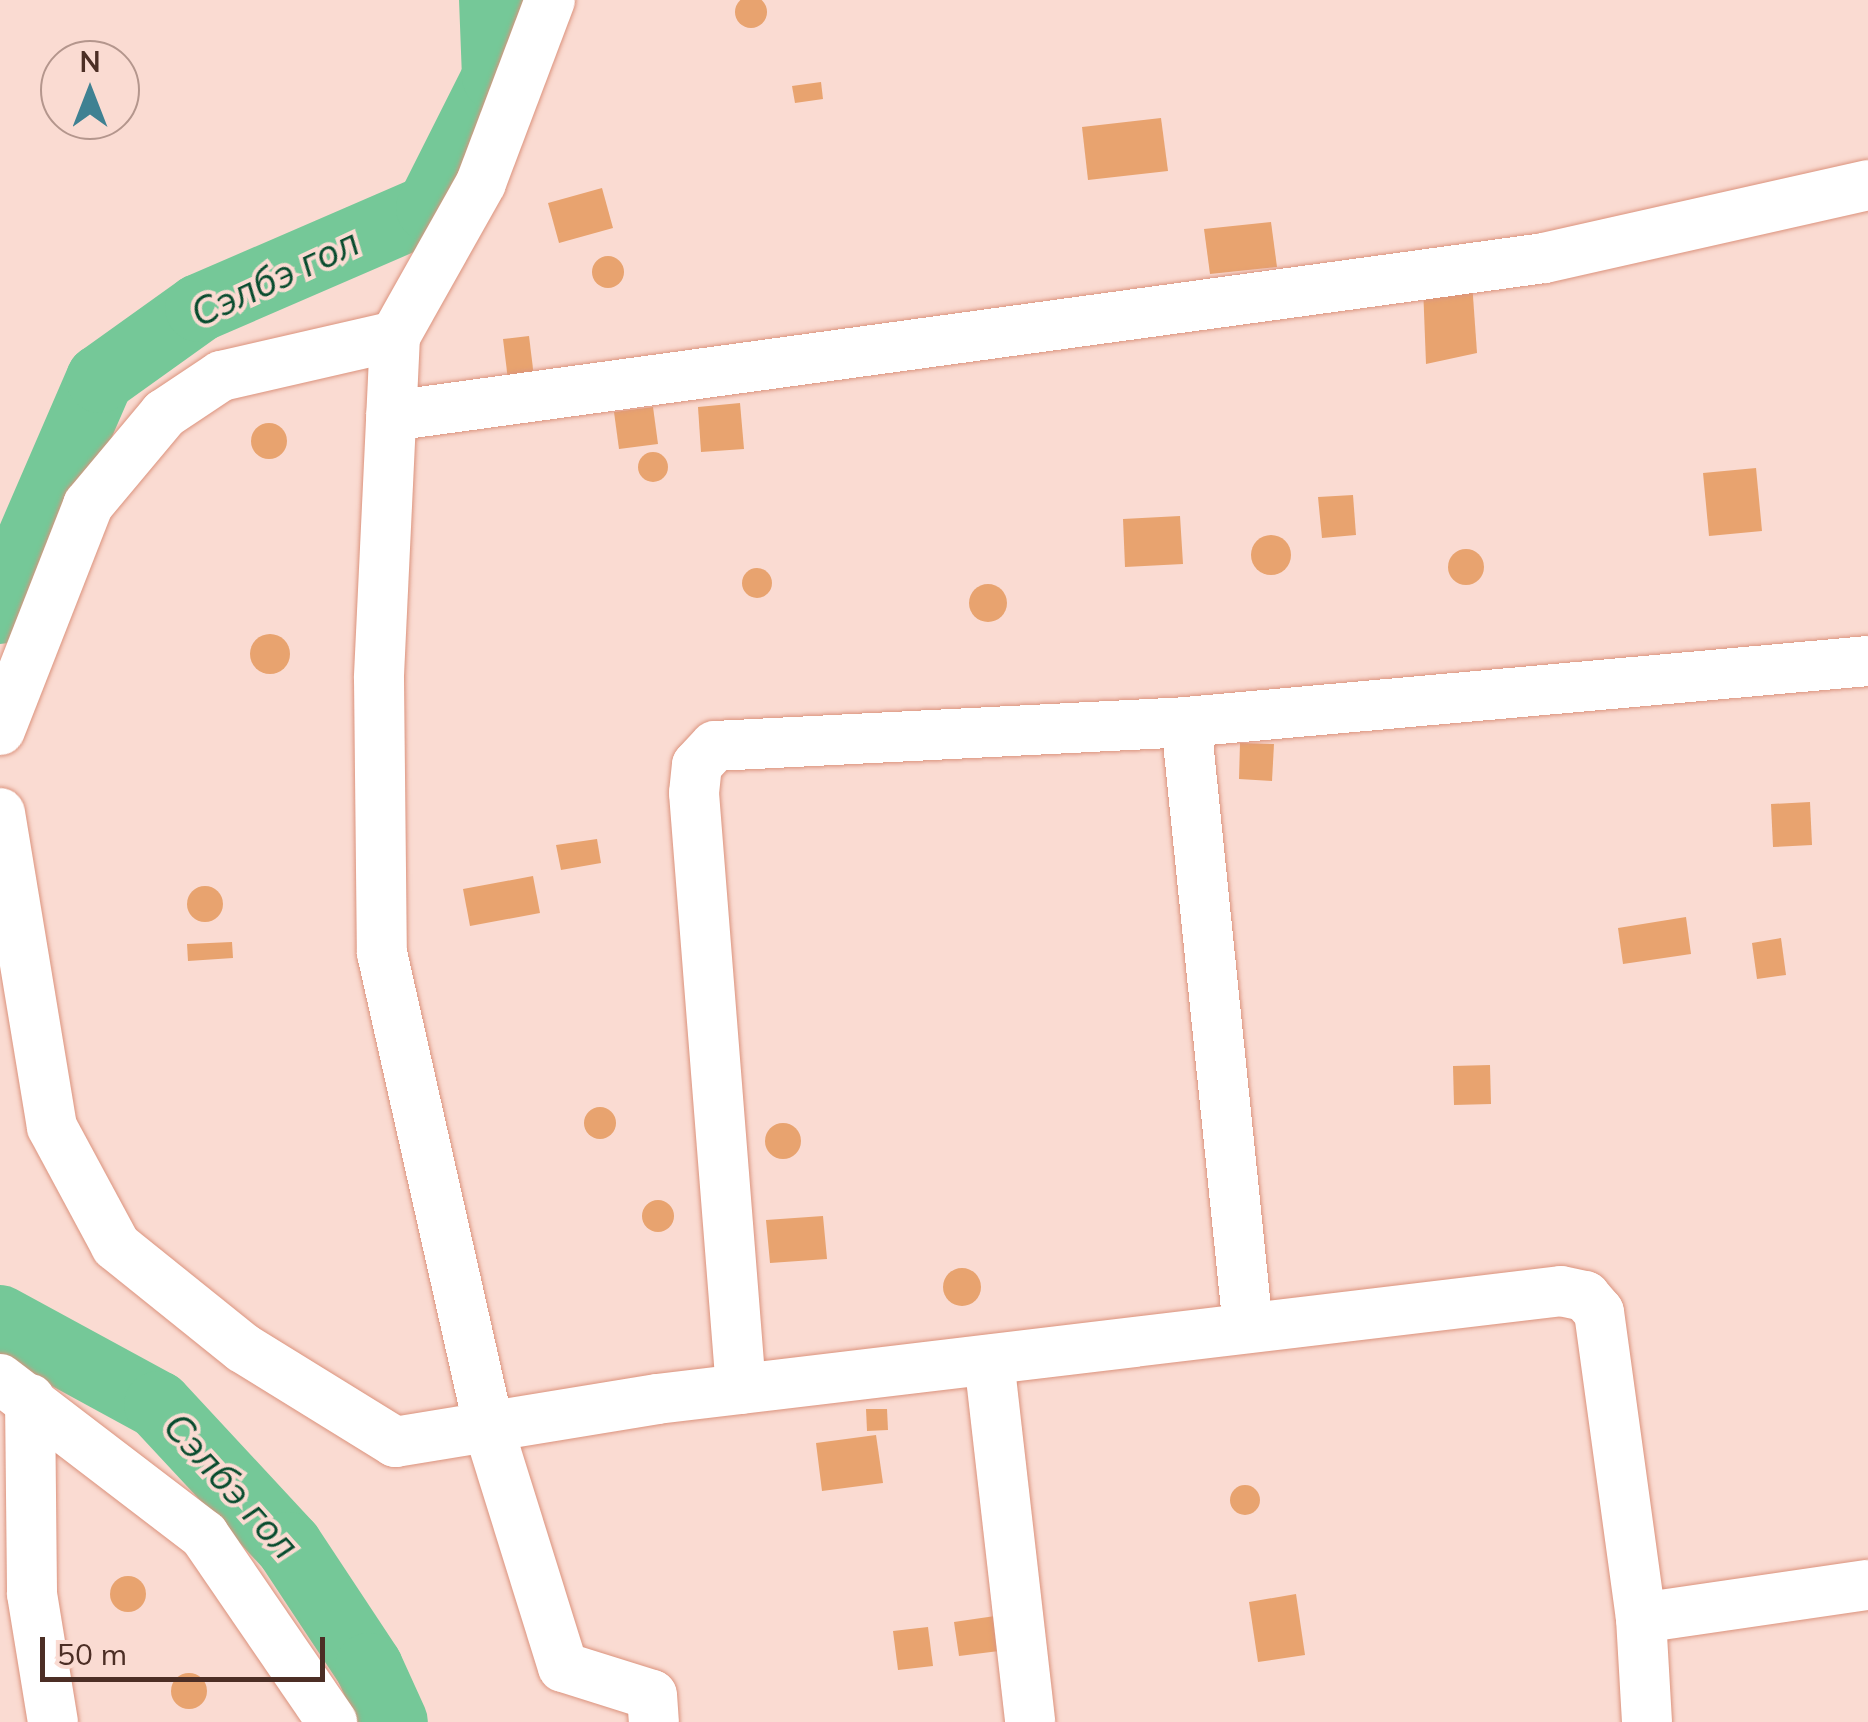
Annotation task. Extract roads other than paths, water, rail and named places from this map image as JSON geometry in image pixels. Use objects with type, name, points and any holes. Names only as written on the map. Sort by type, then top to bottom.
[{"type":"street","points":[[550,0],[481,183],[395,336],[379,679],[382,953],[490,1433],[563,1667],[652,1695],[654,1722]]},
{"type":"street","points":[[391,416],[1544,258],[1868,185]]},
{"type":"street","points":[[0,730],[88,505],[164,414],[221,376],[395,336]]},
{"type":"street","points":[[741,1389],[697,765],[716,746],[1186,722],[1868,660]]},
{"type":"street","points":[[1186,722],[1248,1328]]},
{"type":"street","points":[[0,814],[52,1127],[116,1246],[243,1348],[395,1442],[490,1433],[741,1389],[1562,1291],[1585,1296],[1599,1312],[1642,1618],[1647,1722]]},
{"type":"street","points":[[988,1360],[1030,1722]]},
{"type":"street","points":[[15,1389],[32,1594],[53,1722]]},
{"type":"street","points":[[15,1389],[204,1535],[332,1722]]},
{"type":"street","points":[[1642,1618],[1868,1585]]},
{"type":"waterway","name":"Сэлбэ гол","points":[[0,610],[100,379],[199,308],[430,208],[496,77],[493,0]]},
{"type":"waterway","name":"Сэлбэ гол","points":[[0,1319],[158,1405],[289,1546],[369,1667],[394,1722]]}]
